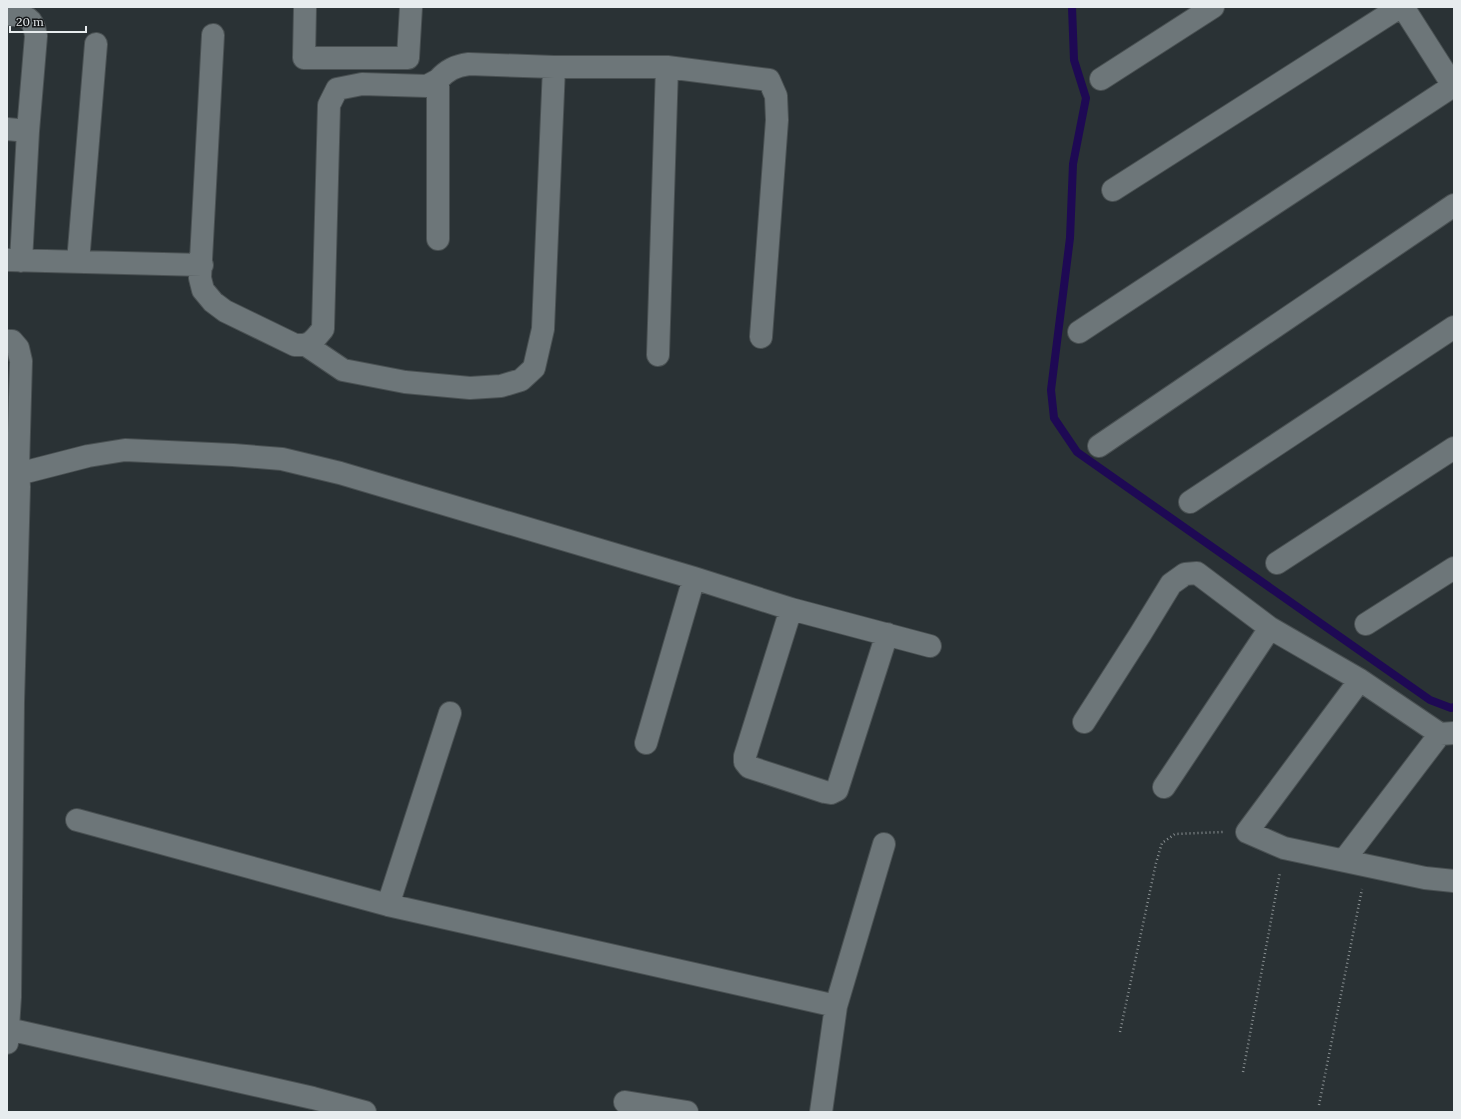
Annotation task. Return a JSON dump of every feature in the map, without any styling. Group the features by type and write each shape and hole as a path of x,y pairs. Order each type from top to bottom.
{"street":[{"path":"305,7 304,58 408,58 411,7"},
{"path":"1101,80 1213,7"},
{"path":"1112,190 1400,7"},
{"path":"1078,332 1453,87 1403,7"},
{"path":"7,14 27,17 31,20 36,36 18,130 14,260 202,265"},
{"path":"213,35 202,265 200,278 204,290 213,302 225,311 295,345 306,345 314,340 323,329 329,105 337,89 362,84 427,86 438,80 444,73 456,66 469,64 667,67 743,75 769,80 776,96 777,120 761,336"},
{"path":"78,262 96,44"},
{"path":"306,345 343,370 405,382 470,388 501,386 521,380 534,368 543,329 554,66"},
{"path":"658,355 667,67"},
{"path":"438,80 438,238"},
{"path":"1099,446 1454,205"},
{"path":"1190,502 1454,327"},
{"path":"7,341 12,341 18,348 21,361 15,459 19,498 10,702 13,831 8,1036 311,1105 365,1112"},
{"path":"1277,563 1454,448"},
{"path":"15,459 88,456 125,450 282,459 354,477 694,578 791,609 930,646"},
{"path":"1366,624 1454,568"},
{"path":"1084,722 1141,633 1170,584 1185,574 1197,573 1270,628 1360,680 1447,734 1344,860"},
{"path":"646,743 694,578"},
{"path":"791,609 745,756 745,762 749,767 825,792 831,793 837,790 888,634"},
{"path":"1164,787 1270,628"},
{"path":"1360,680 1247,832 1284,848 1425,878 1454,881"},
{"path":"388,905 450,713"},
{"path":"77,820 388,905 836,1006"},
{"path":"821,1112 836,1006 884,844"},
{"path":"625,1102 687,1112"}],"path":[{"path":"1120,1032 1156,863 1162,844 1175,834 1247,832"},
{"path":"1243,1072 1284,848"},
{"path":"1319,1105 1367,866"}],"waterway":[{"path":"1072,7 1074,60 1086,98 1073,164 1070,238 1051,390 1054,418 1077,452 1430,700 1451,708 1454,707"}]}
